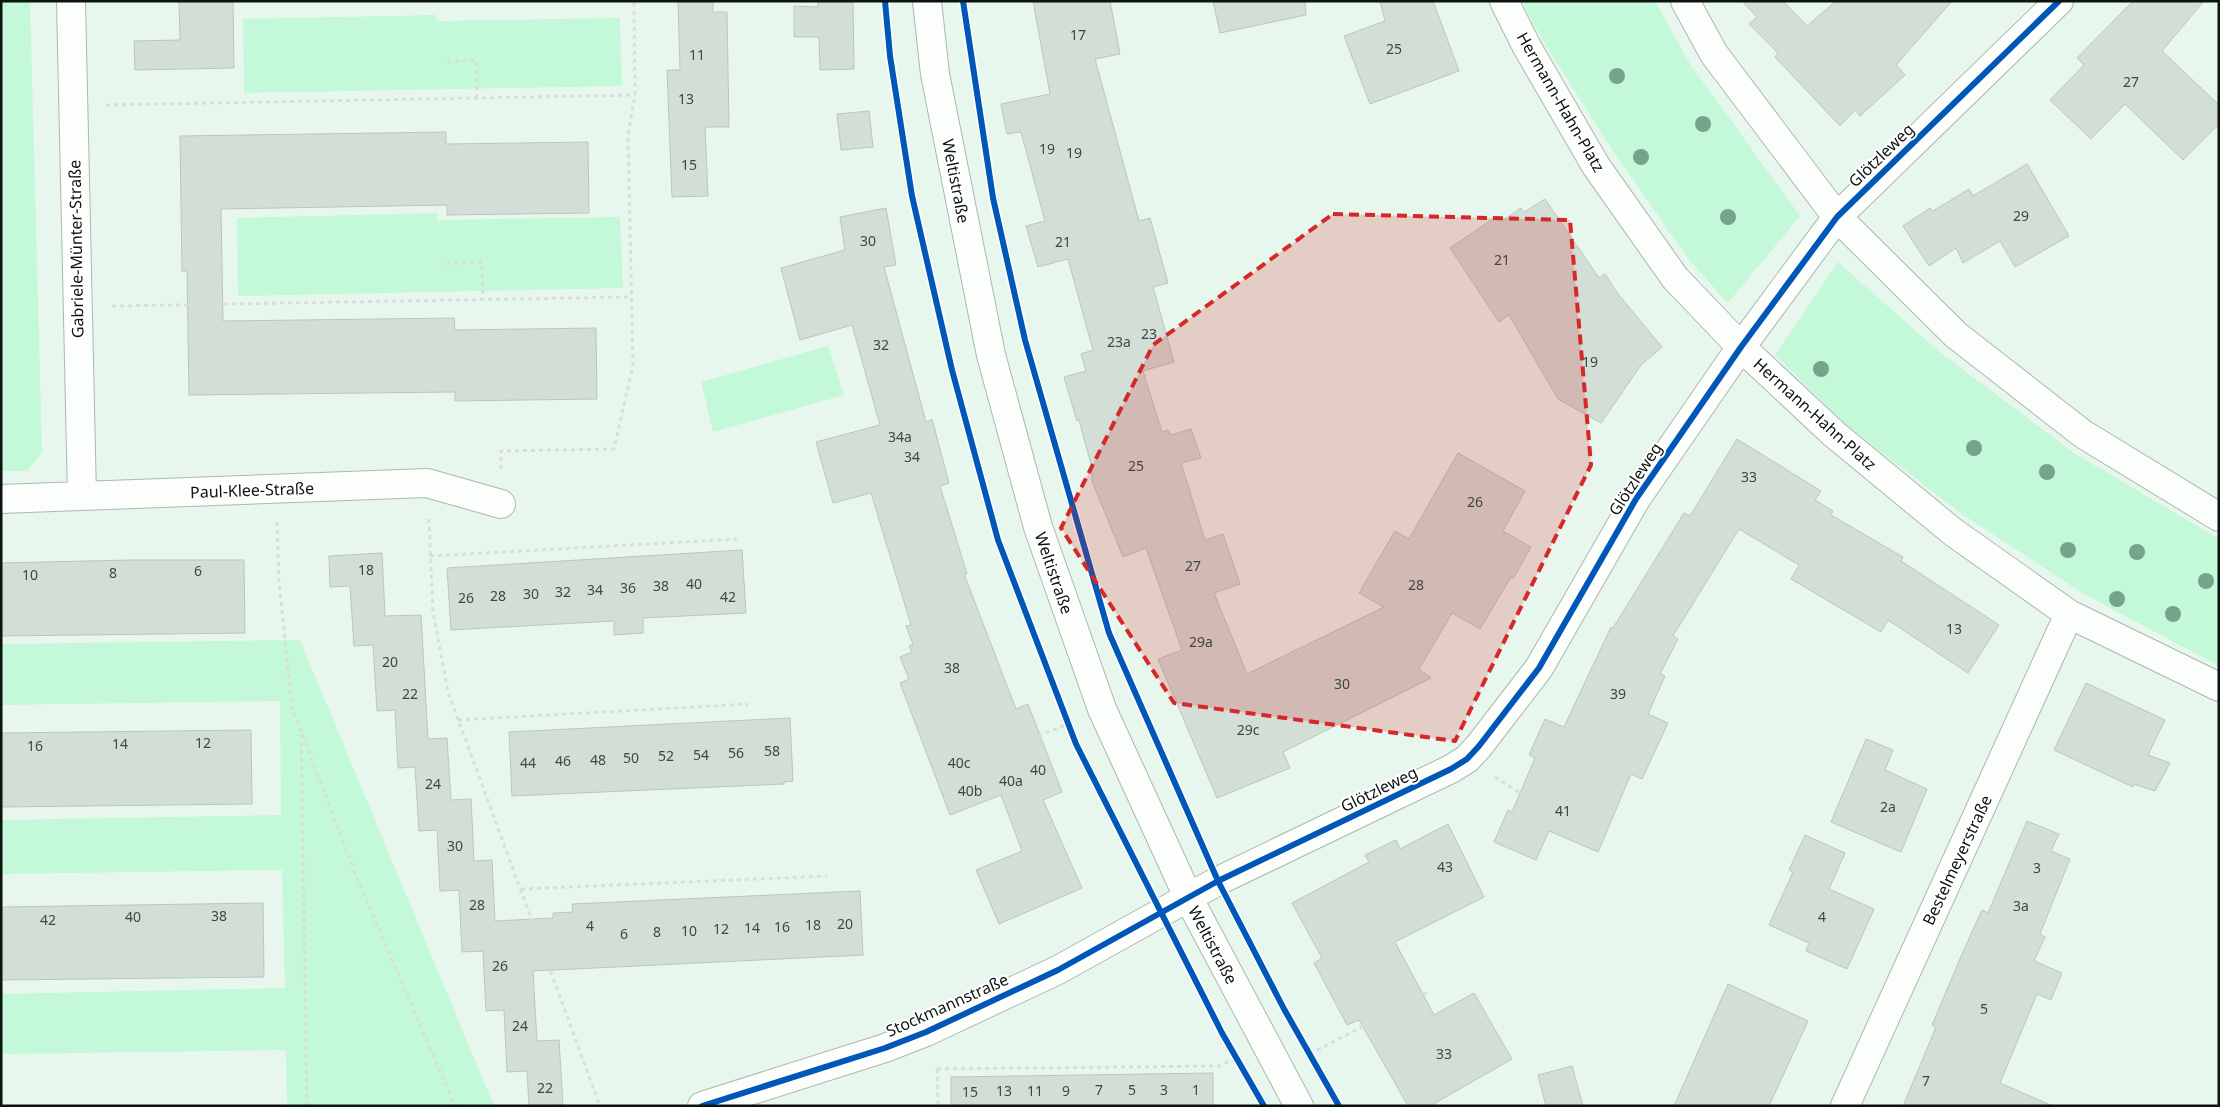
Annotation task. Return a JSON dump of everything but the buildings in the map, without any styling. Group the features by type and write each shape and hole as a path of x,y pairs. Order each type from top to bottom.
{"street":[{"name":"Gabriele-Münter-Straße","path":"71,1 82,496"},
{"name":"Weltistraße","path":"927,1 935,74 991,355 1038,527 1104,711 1189,899 1299,1106"},
{"name":"Hermann-Hahn-Platz","path":"1504,1 1527,46 1596,166 1675,278 1741,347 1834,434 1953,532 2069,614 2219,687"},
{"path":"1684,1 1714,54 1837,217 1956,335 2083,434 2219,517"},
{"name":"Glötzleweg","path":"1189,899 1218,881 1451,769 1467,759 1539,668 1636,499 1741,347 1837,217 2058,1"},
{"name":"Paul-Klee-Straße","path":"1,500 427,484 501,504"},
{"name":"Bestelmeyerstraße","path":"1845,1106 2069,614"},
{"name":"Stockmannstraße","path":"702,1106 884,1048 926,1032 1058,970 1189,899"}],"path":[{"path":"501,504 500,451 614,449 633,364 628,135 635,96 634,1"},
{"path":"447,62 477,60 478,99"},
{"path":"72,105 635,96"},
{"path":"446,264 482,262 483,299"},
{"path":"78,306 631,296"},
{"path":"427,484 433,612 448,692 600,1106"},
{"path":"276,489 279,582 292,708 357,878 455,1106"},
{"path":"430,556 737,539"},
{"path":"458,720 748,704"},
{"path":"950,741 982,728 992,754 1104,711"},
{"path":"301,731 307,1106"},
{"path":"1486,772 1520,793"},
{"path":"520,890 827,876"},
{"path":"1310,1055 1427,993"},
{"path":"926,1032 937,1069 938,1106"},
{"path":"937,1069 1218,1066 1265,1043"}],"highlighted area":[{"path":"1333,214 1570,220 1591,465 1455,741 1174,703 1061,528 1153,345"}],"green space":[{"path":"1,1 30,1 42,452 27,471 1,471"},
{"path":"1522,1 1655,1 1690,64 1800,216 1728,303 1689,260 1611,148 1540,36"},
{"path":"436,15 437,21 620,18 622,86 244,93 243,19"},
{"path":"437,213 437,220 620,217 623,288 238,296 237,218"},
{"path":"1838,262 1942,354 2074,453 2219,539 2219,666 2084,594 1962,514 1846,425 1775,355"},
{"path":"828,346 844,395 713,432 701,382"},
{"path":"300,640 494,1106 287,1106 286,1050 1,1054 1,994 285,988 282,870 1,874 1,820 281,815 280,701 1,705 1,644"}],"cycle path":[{"path":"885,1 890,56 912,196 952,370 998,540 1076,744 1222,1033 1264,1106"},
{"path":"963,1 993,198 1025,340 1109,633 1218,881 1284,1009 1339,1106"},
{"path":"702,1106 885,1048 926,1032 1058,970 1218,881 1451,769 1467,759 1539,668 1636,499 1741,347 1837,217 2059,1"}]}
